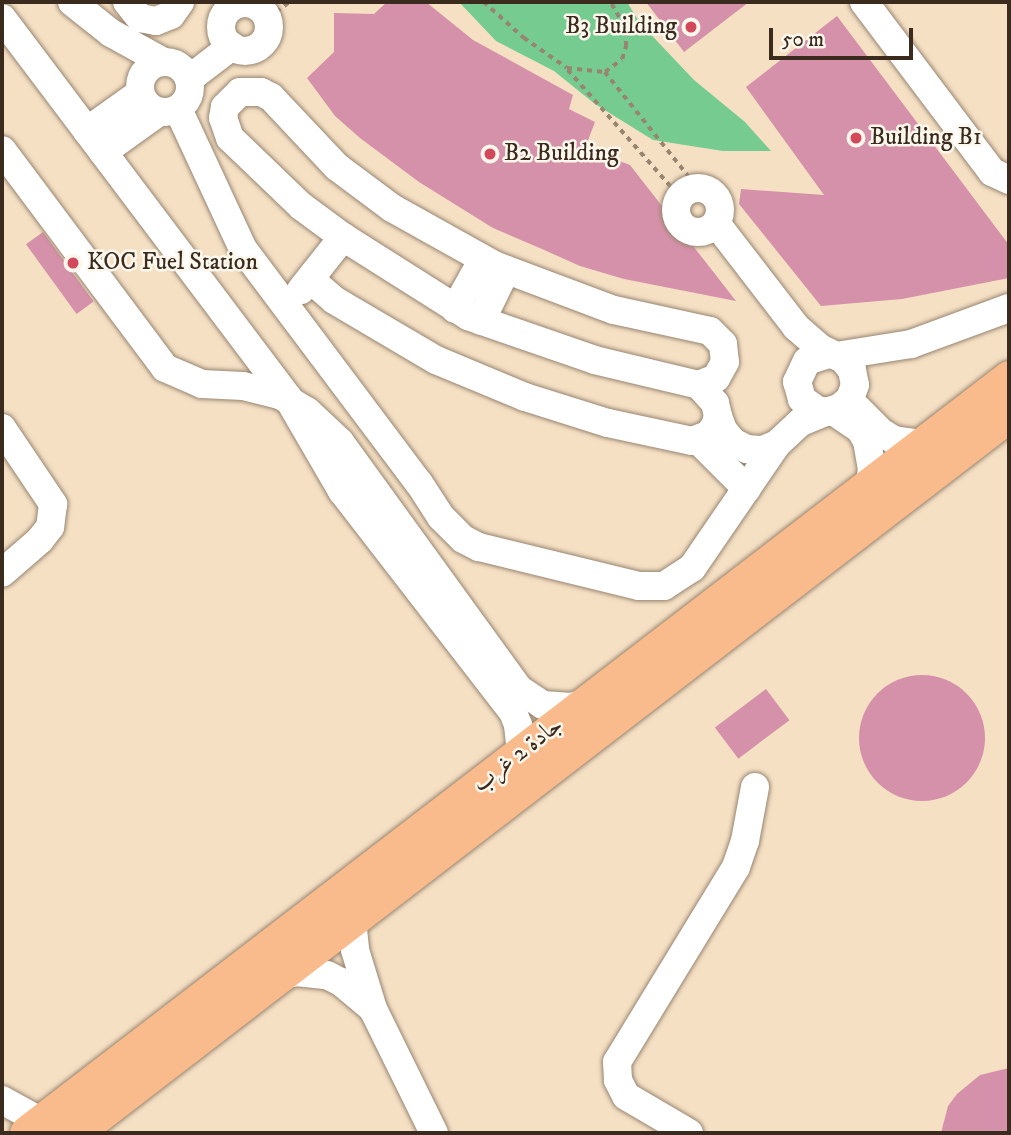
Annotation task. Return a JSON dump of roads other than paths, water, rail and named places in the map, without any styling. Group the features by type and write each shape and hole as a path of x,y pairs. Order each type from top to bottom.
{"main road":[{"name":"جادة 2 غرب","path":"48,1130 521,752 1009,378"},
{"name":"جادة 2 غرب","path":"48,1130 280,976 1009,414"}],"lane":[{"path":"72,2 111,33 164,85 243,250 441,517 463,539 479,547 639,586 664,586 692,568 779,442 801,422 840,403 911,344"},
{"path":"127,2 140,18 156,21 172,15 180,2"},
{"path":"864,2 992,172 1008,182"},
{"path":"257,6 268,36 256,48 248,51 227,41 223,18 257,6"},
{"path":"4,29 95,142 288,398 340,442 368,505 512,695 521,752"},
{"path":"95,142 164,85 227,41"},
{"path":"699,385 716,378 725,362 723,344 710,331 614,310 494,264 381,200 337,167 271,97 251,90 231,98 223,118 230,138 301,206 343,237 468,315 595,360 699,385 715,403 723,430 733,442 747,449 763,450 779,442"},
{"path":"2,150 165,368 202,384 243,386 288,398"},
{"path":"689,193 716,197 720,210 710,228"},
{"path":"710,228 796,327 852,370 840,403"},
{"path":"710,228 785,341 802,399 809,406 840,403 894,440 923,444"},
{"path":"292,315 313,275 343,237"},
{"path":"468,315 494,264"},
{"path":"313,275 318,286 334,300 436,360 491,384 608,423 698,440 747,489"},
{"path":"292,315 334,300"},
{"path":"779,442 786,411 798,378 813,357 911,344 1009,308"},
{"path":"840,403 867,441 872,470 869,485"},
{"path":"698,440 708,435 718,416"},
{"path":"2,428 53,504 50,527 40,540 2,573"},
{"path":"512,695 543,705 571,707 585,703"},
{"path":"689,1133 626,1096 618,1080 617,1062 736,867 745,841 755,787"},
{"path":"352,920 355,950 373,1009 434,1133"},
{"path":"280,976 304,972 327,975 341,982 373,1009"},
{"path":"2,1100 48,1130"}],"place":[{"name":"B3 Building","path":"691,27"},
{"name":"Building B1","path":"856,138"},
{"name":"B2 Building","path":"490,154"},
{"name":"KOC Fuel Station","path":"73,263"}]}
